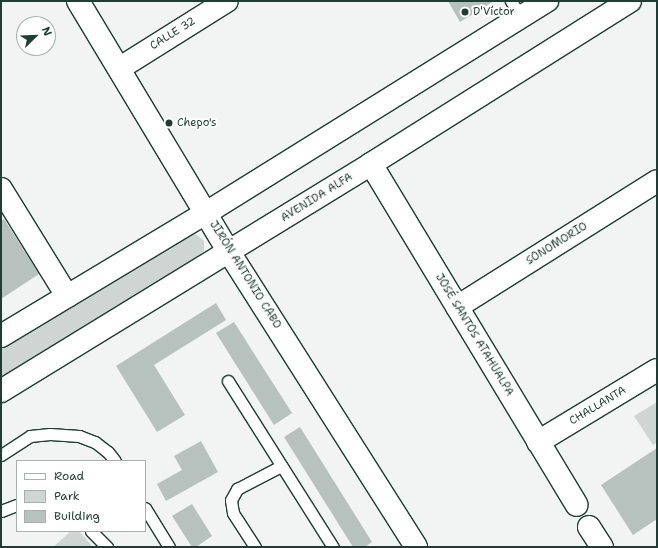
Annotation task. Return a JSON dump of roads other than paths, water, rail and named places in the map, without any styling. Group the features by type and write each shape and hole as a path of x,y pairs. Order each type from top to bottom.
{"street":[{"name":"JIRÓN ANTONIO CABO","path":"78,1 120,68 229,252 416,547"},
{"name":"CALLE 32","path":"120,68 227,1"},
{"path":"1,336 206,213 516,9 546,1"},
{"name":"AVENIDA ALFA","path":"1,391 371,164 630,1"},
{"name":"JOSÉ SANTOS ATAHUALPA","path":"371,164 538,442 577,504"},
{"name":"SONOMORIO","path":"457,307 657,181"},
{"path":"1,189 67,296"},
{"name":"CHALLANTA","path":"538,442 657,370"},
{"path":"589,527 602,547"}],"lane":[{"path":"228,381 332,547"},
{"path":"1,455 30,436 50,434 79,436 95,442 108,452 114,460"},
{"path":"255,547 233,513 231,500 237,489 281,466"},
{"path":"1,511 16,504"},
{"path":"146,510 169,547"},
{"path":"92,532 107,547"}],"place":[{"name":"D'Víctor","path":"465,12"},
{"name":"Chepo's","path":"169,123"}]}
